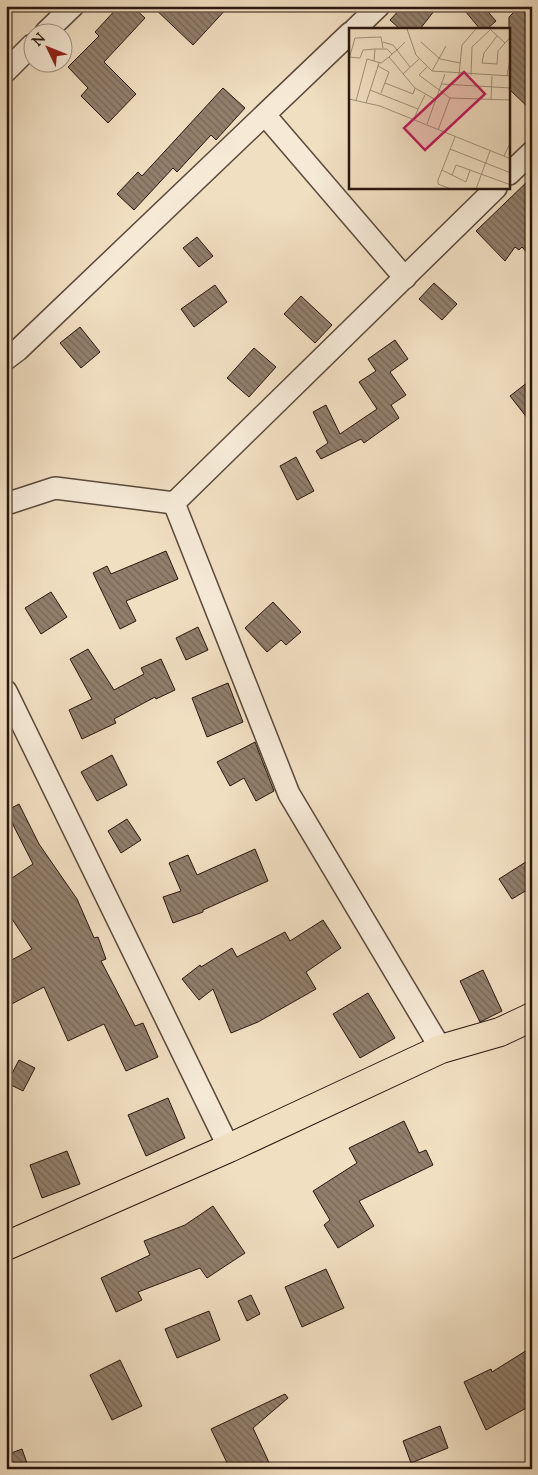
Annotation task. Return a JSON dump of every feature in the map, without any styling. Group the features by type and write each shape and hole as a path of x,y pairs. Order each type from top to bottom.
{"main road":[{"path":"6,1246 228,1148 441,1049 500,1032 532,1017"}],"street":[{"path":"56,22 72,6"},
{"path":"356,28 379,6"},
{"path":"6,358 18,350 349,34"},
{"path":"6,71 22,55"},
{"path":"265,115 405,278"},
{"path":"510,173 532,152"},
{"path":"174,503 495,189"},
{"path":"6,504 56,488 174,503"},
{"path":"174,503 289,794 441,1049"},
{"path":"9,704 228,1148"}],"building":[{"path":"119,6 132,6 145,18 104,62 136,94 108,123 81,96 88,88 72,71 72,63 99,36 95,32"},
{"path":"152,6 229,6 193,45"},
{"path":"403,6 438,6 421,28 399,28 390,20"},
{"path":"461,6 483,6 496,21 488,28 479,28"},
{"path":"520,6 532,6 532,111 510,90 509,17"},
{"path":"223,88 245,108 216,140 211,135 177,172 173,168 134,210 117,194 138,172 142,176"},
{"path":"532,177 532,258 522,247 519,250 515,247 505,261 476,231"},
{"path":"197,237 213,256 199,267 183,248"},
{"path":"434,283 457,304 442,320 419,299"},
{"path":"215,285 227,302 194,327 181,309"},
{"path":"301,296 332,325 315,343 284,314"},
{"path":"80,327 100,352 81,368 60,343"},
{"path":"395,340 408,359 390,372 406,395 391,405 399,418 364,443 361,439 321,459 316,451 328,443 313,412 326,405 340,434 377,409 359,382 376,371 368,359"},
{"path":"254,348 276,367 249,397 227,378"},
{"path":"532,379 532,424 510,396"},
{"path":"296,457 314,491 297,500 280,466"},
{"path":"166,551 178,579 126,601 136,621 120,629 93,573 107,566 111,574"},
{"path":"51,592 67,617 41,634 25,608"},
{"path":"273,602 301,632 286,645 281,640 267,652 245,628"},
{"path":"198,627 208,650 186,660 176,638"},
{"path":"88,649 114,690 144,674 141,668 161,659 175,690 156,699 155,697 114,719 116,723 82,739 69,710 92,699 70,659"},
{"path":"228,683 243,722 207,737 192,698"},
{"path":"255,742 274,791 256,801 244,778 230,786 217,762"},
{"path":"112,755 127,785 97,801 81,772"},
{"path":"19,804 39,844 77,899 94,938 98,937 106,959 101,961 135,1026 143,1023 158,1057 126,1071 104,1024 68,1041 44,987 6,1007 6,963 32,949 6,910 6,882 33,864 6,811"},
{"path":"127,819 141,840 121,853 108,831"},
{"path":"255,849 268,881 203,910 203,912 173,923 163,897 181,891 169,863 188,855 197,875"},
{"path":"532,858 532,887 512,899 499,879"},
{"path":"323,920 341,948 306,972 316,989 258,1022 231,1033 213,989 199,1000 182,979 200,965 201,967 232,948 237,957 285,932 290,941"},
{"path":"483,970 502,1011 480,1022 460,981"},
{"path":"368,993 395,1038 360,1058 333,1014"},
{"path":"19,1060 35,1068 23,1091 7,1083"},
{"path":"168,1098 185,1138 146,1156 128,1115"},
{"path":"404,1121 419,1153 426,1150 433,1165 359,1201 374,1226 338,1248 324,1225 330,1220 313,1191 357,1163 349,1148"},
{"path":"67,1151 80,1184 42,1198 30,1165"},
{"path":"213,1206 245,1253 207,1278 200,1268 138,1292 142,1300 116,1312 101,1278 150,1255 144,1241 185,1225"},
{"path":"326,1269 344,1308 302,1327 285,1287"},
{"path":"251,1295 260,1314 247,1321 238,1301"},
{"path":"209,1311 220,1340 177,1358 165,1329"},
{"path":"532,1347 532,1405 486,1430 464,1382 491,1369 492,1372"},
{"path":"120,1360 142,1406 112,1420 90,1375"},
{"path":"285,1394 288,1398 253,1428 272,1469 230,1469 211,1429"},
{"path":"440,1426 448,1448 411,1463 403,1441"},
{"path":"22,1449 29,1469 6,1469 6,1455"}]}
